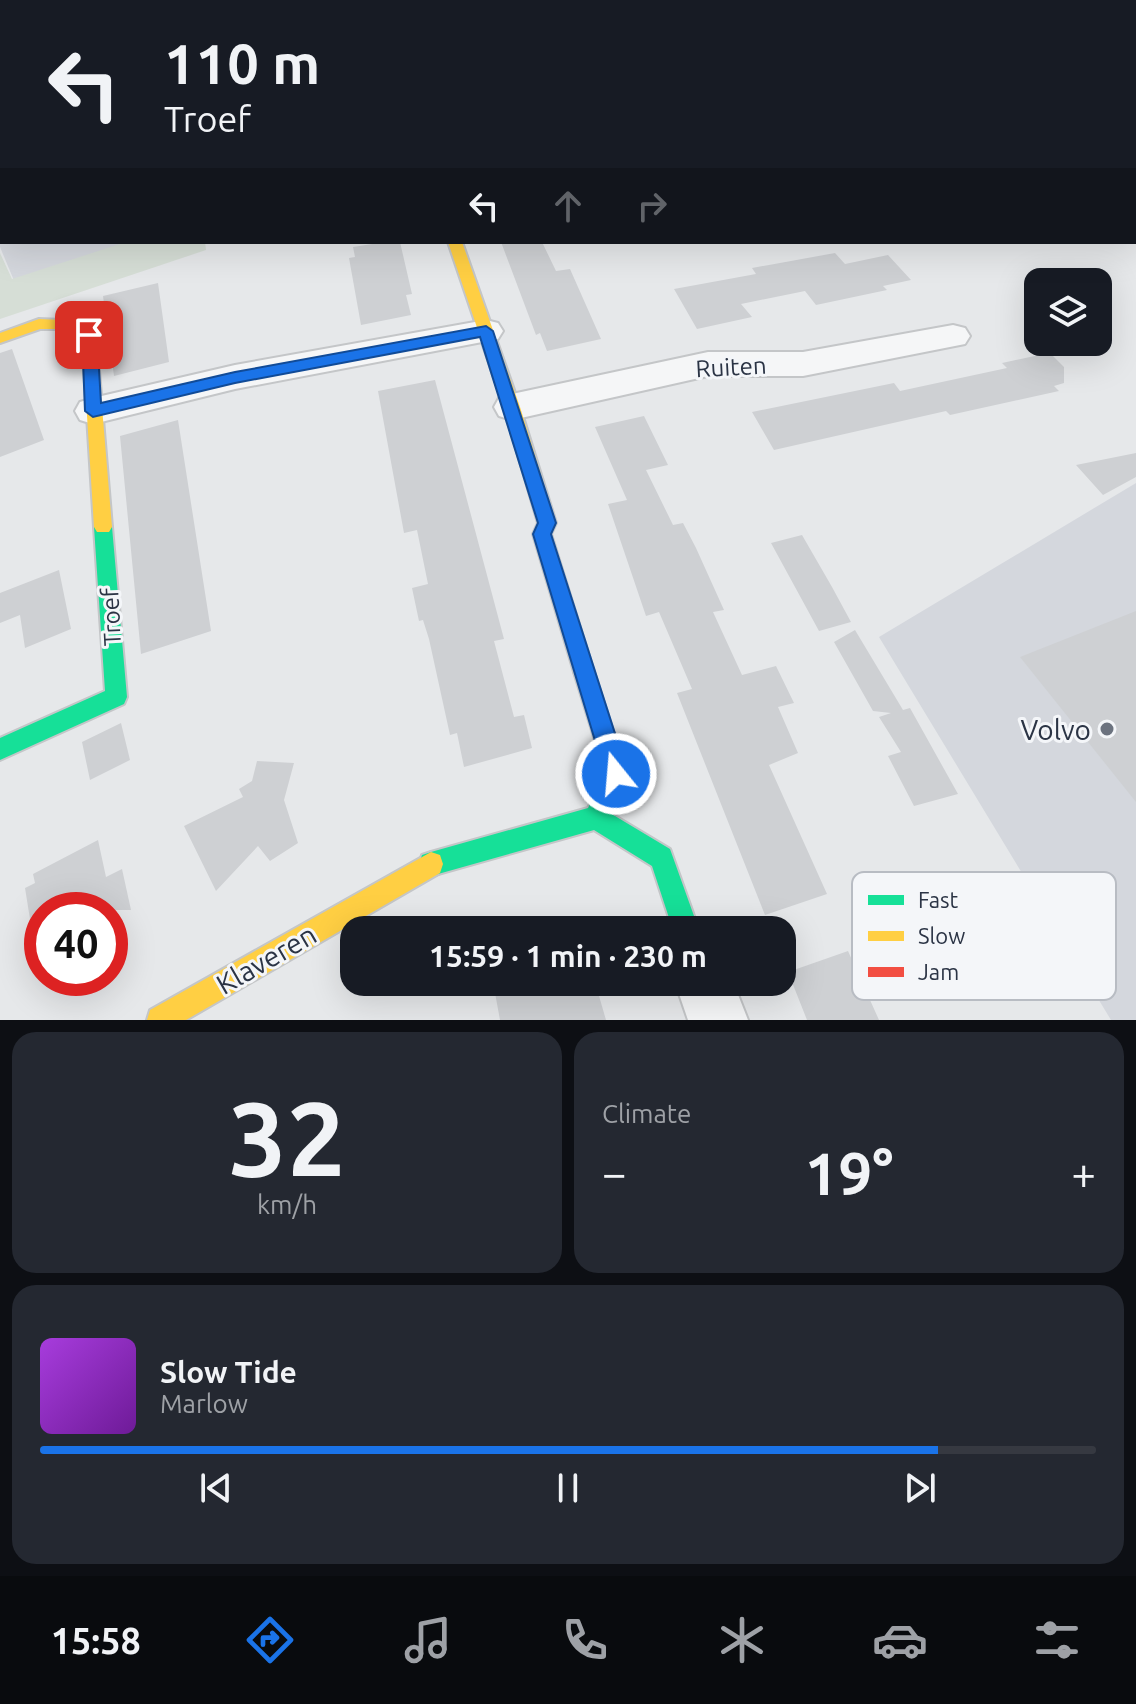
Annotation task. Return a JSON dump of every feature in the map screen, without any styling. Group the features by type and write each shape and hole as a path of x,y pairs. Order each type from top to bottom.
{"street":[{"path":"456,244 512,407 547,523 542,534 616,774 596,818 661,858 681,916"},
{"name":"Troef","path":"0,338 39,324 78,324 89,335 116,697 0,749"},
{"path":"93,411 235,377 486,331"},
{"name":"Ruiten","path":"512,407 708,364 803,364 953,336"},
{"name":"Klaveren","path":"160,1020 422,867 596,818"},
{"path":"709,996 718,1020"}],"shaded area":[{"path":"0,244 174,244 20,295"},
{"path":"120,244 205,244 206,250 0,319 0,253 12,279"},
{"path":"1136,483 1136,1020 1111,1020 1099,1000 1116,1000 1116,872 1021,872 879,637"}],"building":[{"path":"400,244 412,294 406,295 411,315 361,325 349,258 355,257 353,247"},
{"path":"502,244 543,244 556,271 570,269 601,339 547,351 540,333 536,335"},
{"path":"835,253 845,264 888,255 911,280 883,286 887,290 816,305 805,291 741,304 752,317 697,329 674,289 756,274 752,268"},
{"path":"158,283 169,362 114,376 103,296"},
{"path":"12,349 44,440 0,457 0,353"},
{"path":"1035,356 1053,356 1064,367 1064,383 1054,386 1059,391 950,415 946,411 774,450 752,412 894,383 900,391 1007,368 1002,363"},
{"path":"435,380 504,639 494,641 514,717 524,715 532,748 464,767 457,733 450,735 429,639 423,620 419,621 412,588 428,584 417,530 404,533 378,391"},
{"path":"644,416 668,465 646,470 673,525 683,523 696,548 724,610 713,612 742,675 776,666 794,703 778,707 798,753 769,765 827,894 765,915 677,693 692,689 659,612 646,616 608,504 627,500 595,427"},
{"path":"178,420 211,631 141,654 120,436"},
{"path":"1136,453 1136,477 1103,495 1076,465"},
{"path":"802,535 851,622 819,631 771,543"},
{"path":"59,570 71,629 25,648 20,615 0,623 0,593"},
{"name":"Volvo","path":"1136,611 1136,802 1020,657"},
{"path":"855,630 903,710 910,708 958,794 914,806 888,756 901,752 879,717 891,713 873,711 834,642"},
{"path":"121,723 130,760 90,780 82,742"},
{"path":"257,761 294,763 284,800 298,843 270,861 258,846 216,891 184,826 243,797 239,789 252,781"},
{"path":"98,840 106,877 122,869 127,892 26,892 25,888 35,883 33,874"},
{"path":"848,951 852,960 852,1000 870,1000 879,1020 807,1020 796,992 796,969"},
{"path":"496,996 599,996 606,1020 500,1020"}],"traffic: fast":[{"path":"0,749 116,697 103,527"},
{"path":"584,672 616,774 596,818 661,858 681,916"},
{"path":"431,864 596,818"}],"traffic: slow":[{"path":"456,244 512,407 547,523 542,534 584,672"},
{"path":"0,338 39,324 78,324 89,335 103,527"},
{"path":"160,1020 431,864"}],"place":[{"name":"Volvo","path":"1107,729"}],"route":[{"path":"89,335 93,411 235,377 486,331 547,523 542,534 616,774"}]}
